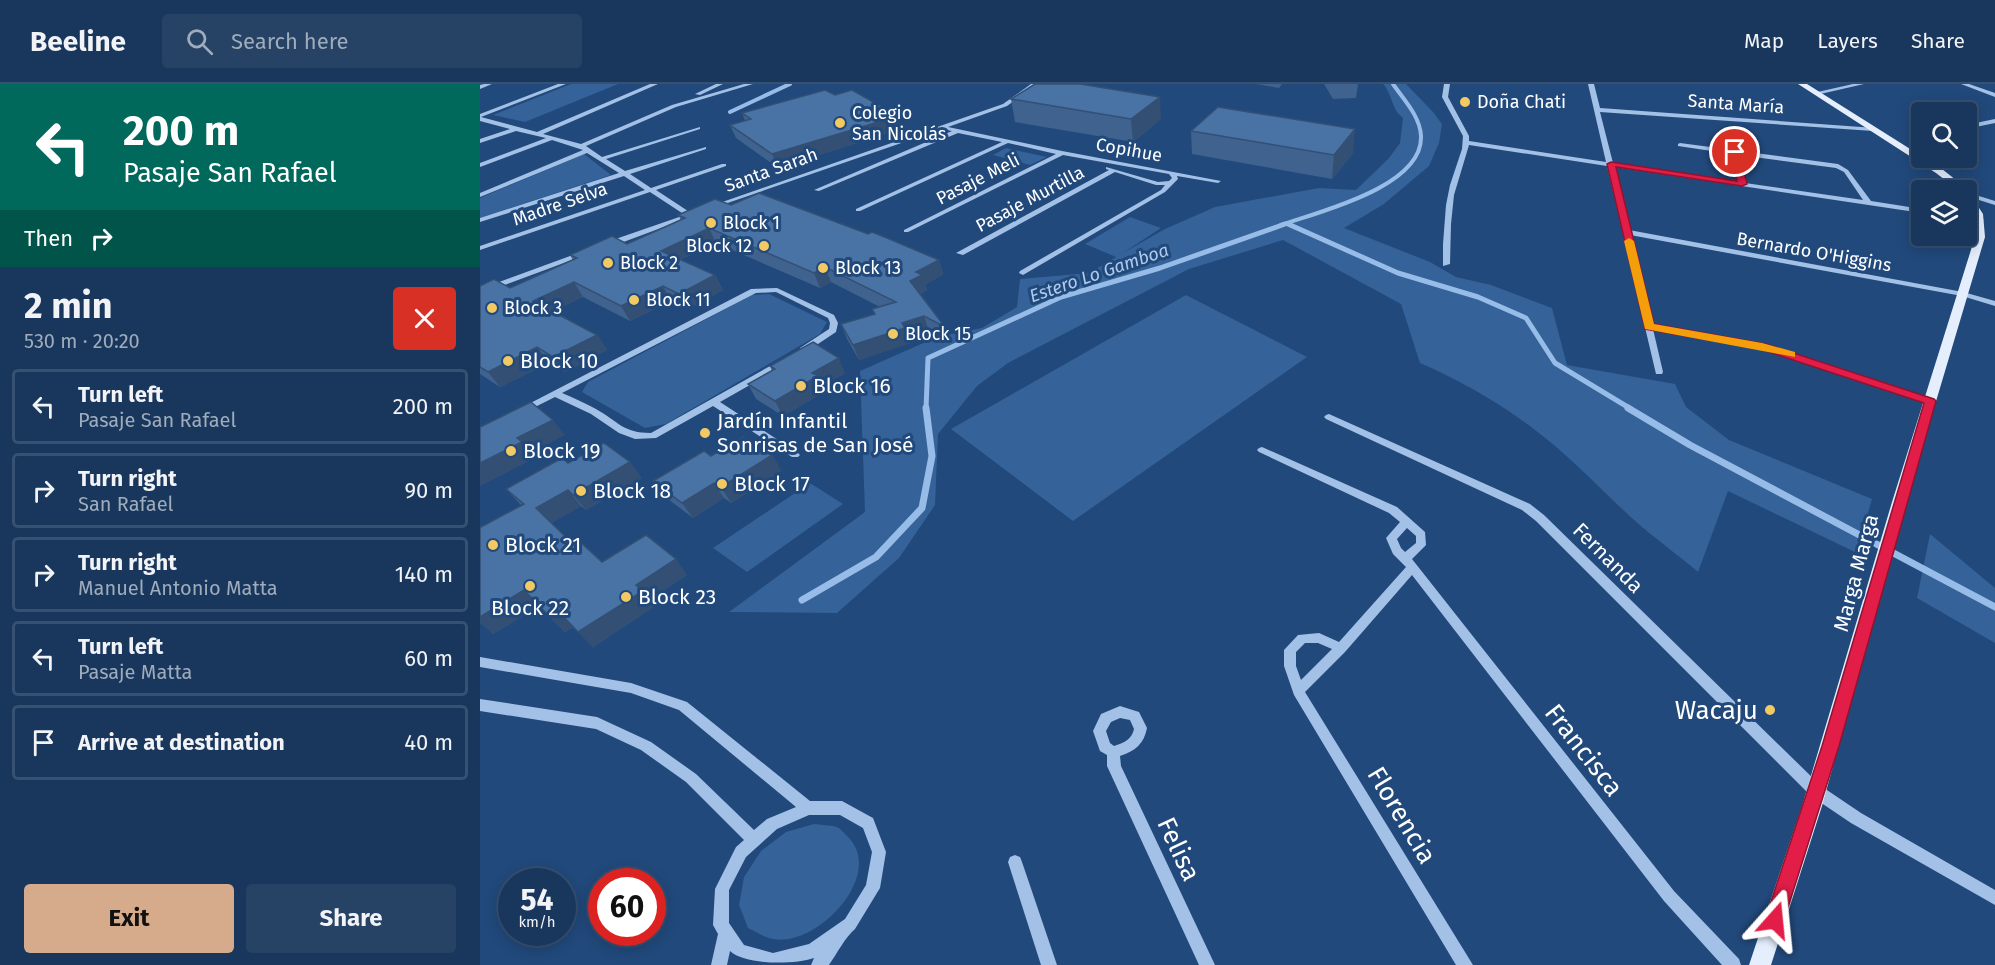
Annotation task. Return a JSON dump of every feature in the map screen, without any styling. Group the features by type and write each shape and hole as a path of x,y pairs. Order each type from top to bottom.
{"main road":[{"path":"1802,84 1950,180"},
{"path":"1977,209 1981,220"},
{"name":"Marga Marga","path":"1760,965 1816,791 1879,579 1899,502 1980,237 1981,220"}],"street":[{"path":"480,87 489,84"},
{"path":"480,118 563,84"},
{"path":"538,134 654,84"},
{"path":"480,195 720,84"},
{"path":"674,106 750,84"},
{"name":"Santa Sarah","path":"601,248 1005,105 1034,84"},
{"path":"1446,264 1447,216 1454,183 1467,143 1466,136 1445,97 1447,84"},
{"path":"1591,84 1659,372"},
{"path":"1816,93 1861,84"},
{"path":"1964,84 1995,95"},
{"name":"Santa María","path":"1598,110 1873,129"},
{"path":"480,118 585,148 690,215"},
{"path":"1977,125 1995,121"},
{"name":"Copihue","path":"941,127 1006,142 1171,173 1176,178 1170,183 1158,184 1062,153"},
{"path":"602,159 698,128"},
{"path":"480,141 515,129"},
{"path":"817,190 957,131"},
{"path":"480,165 553,138"},
{"path":"858,210 1006,142"},
{"path":"1467,143 1911,209"},
{"path":"1680,145 1838,166 1846,171 1868,202"},
{"path":"480,220 704,148"},
{"path":"1735,152 1742,184"},
{"name":"Pasaje Meli","path":"906,231 1062,153"},
{"name":"Madre Selva","path":"480,248 724,165"},
{"name":"Pasaje Murtilla","path":"960,253 1115,170"},
{"path":"1171,173 1218,181"},
{"path":"1023,273 1162,191 1170,183"},
{"path":"1977,197 1995,203"},
{"path":"1977,219 1981,220"},
{"name":"Bernardo O'Higgins","path":"1627,232 1963,294 1995,304"},
{"path":"480,292 590,252"},
{"path":"508,417 747,294 762,289 777,291 800,300 831,316 834,323 829,335 798,354"},
{"path":"1649,326 1762,346 1930,401"},
{"path":"555,393 635,436 653,436 715,403 787,360"},
{"path":"715,403 795,455"},
{"name":"Fernanda","path":"1329,417 1526,507 1540,518 1816,791 1856,818 1995,898"},
{"path":"1262,450 1393,510 1421,535 1423,540 1408,563 1341,648 1298,691"},
{"name":"Francisca","path":"1407,522 1391,538 1397,551 1669,896 1733,965"},
{"name":"Florencia","path":"1341,648 1319,638 1302,638 1290,650 1290,666 1298,691 1465,965"},
{"path":"480,662 631,688 683,706 808,808"},
{"path":"480,705 597,723 646,746 691,778 754,840"},
{"name":"Felisa","path":"1113,752 1114,766 1207,965"},
{"path":"819,965 850,924 873,888 879,852 868,824 842,808 808,808 772,824 741,852 722,889 721,925 738,951 773,961 813,951 850,924"},
{"path":"1015,862 1049,965"},
{"path":"719,965 726,932"}],"shaded area":[{"path":"571,84 618,84 525,122 493,115"},
{"path":"1383,84 1406,84 1433,112 1442,124 1439,143 1429,166 1384,204 1344,228 1430,262 1456,277 1491,285 1552,308 1567,365 1675,384 1686,407 1729,440 1872,499 1857,553 1728,491 1698,572 1642,527 1573,462 1535,430 1480,393 1420,363 1401,304 1283,240 1189,269 1008,363 977,386 938,434 935,505 899,558 837,613 729,612 865,512 860,371 937,337 982,328 1017,307 1020,279 1089,273 1116,257 1085,244 1130,217 1161,228 1123,253 1165,229 1215,207 1319,188 1356,190 1389,158 1400,143 1403,118 1396,110"},
{"path":"1006,148 1047,157 1030,165 993,155"},
{"path":"584,154 611,175 480,218 480,198"},
{"path":"769,294 827,322 820,334 666,424 645,428 582,392 588,382 752,295"},
{"path":"1186,295 1307,357 1073,521 951,429"},
{"path":"810,483 843,504 747,572 713,548"},
{"path":"1930,534 1995,588 1995,643 1917,598"},
{"path":"814,824 838,828 847,836 857,852 858,870 852,889 840,906 824,922 806,933 787,939 769,938 748,928 739,905 744,877 761,851 786,832"}],"building":[{"path":"1035,84 1080,84 1160,97 1131,119 1011,99"},
{"path":"825,90 835,95 852,90 898,116 772,154 730,125 751,119 742,113"},
{"path":"1218,107 1355,129 1334,155 1191,131"},
{"path":"759,193 868,234 872,232 939,260 916,272 922,275 910,281 945,327 924,316 902,323 905,328 853,345 841,324 875,314 872,309 896,302 825,267 814,273 709,228 661,251 715,275 679,294 663,286 621,306 574,282 533,301 597,335 553,357 537,347 488,372 480,367 480,286 494,279 510,288 577,258 570,255 612,236 627,244 685,218 678,215 715,199 731,205"},
{"path":"813,342 839,358 812,373 818,376 775,401 748,384 775,369 770,366"},
{"path":"531,402 553,420 517,438 522,442 480,463 480,427"},
{"path":"743,437 772,455 721,487 714,483 682,503 653,481 704,451 711,456"},
{"path":"604,443 630,462 573,495 568,490 536,508 570,541 576,538 602,562 646,535 676,559 636,585 643,591 578,632 559,612 550,617 524,590 480,617 480,527 524,504 506,489 562,458 568,463"}],"waterway":[{"path":"730,112 790,84"},
{"name":"Estero Lo Gamboa","path":"1281,225 1366,195 1405,170 1417,154 1421,136 1418,122 1411,108 1393,84"},
{"name":"Estero Lo Gamboa","path":"926,408 928,358 1061,297 1160,268 1285,224"},
{"path":"1291,225 1288,224 1398,273 1478,297 1526,318 1555,363 1631,409"},
{"name":"Estero Lo Gamboa","path":"802,600 876,557 922,508 932,456 926,408"},
{"path":"1628,408 1690,445 1995,607"}],"slow traffic":[{"path":"1629,241 1649,326 1762,346 1792,354"}],"place":[{"name":"Doña Chati","path":"1465,102"},
{"name":"Colegio San Nicolás","path":"840,123"},
{"name":"Block 1","path":"711,223"},
{"name":"Block 12","path":"764,246"},
{"name":"Block 2","path":"608,263"},
{"name":"Block 13","path":"823,268"},
{"name":"Block 11","path":"634,300"},
{"name":"Block 3","path":"492,308"},
{"name":"Block 15","path":"893,334"},
{"name":"Block 10","path":"508,361"},
{"name":"Block 16","path":"801,386"},
{"name":"Jardín Infantil Sonrisas de San José","path":"705,433"},
{"name":"Block 19","path":"511,451"},
{"name":"Block 17","path":"722,484"},
{"name":"Block 18","path":"581,491"},
{"name":"Block 21","path":"493,545"},
{"name":"Block 22","path":"530,586"},
{"name":"Block 23","path":"626,597"},
{"name":"Wacaju","path":"1770,710"}],"route":[{"path":"1735,152 1742,184 1611,164 1649,326 1762,346 1930,401 1830,746 1775,920"}]}
